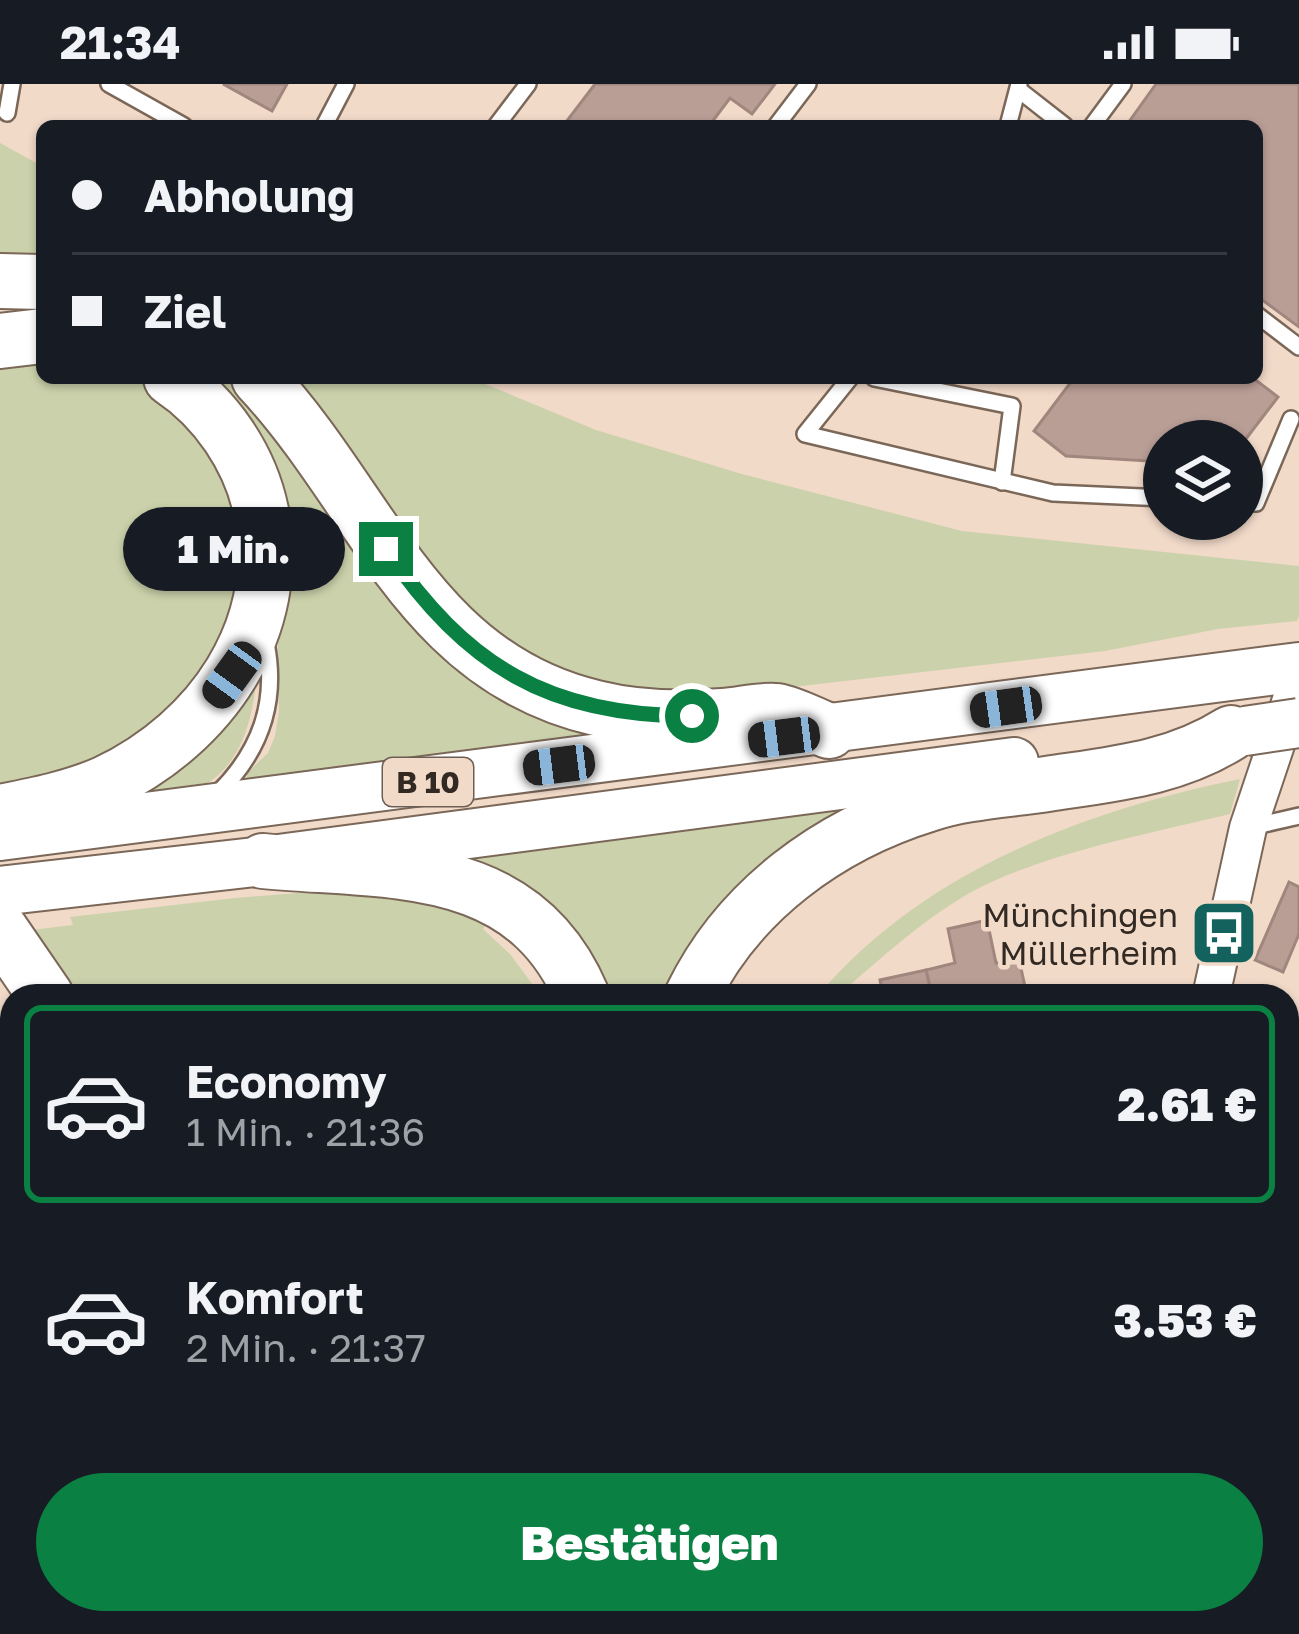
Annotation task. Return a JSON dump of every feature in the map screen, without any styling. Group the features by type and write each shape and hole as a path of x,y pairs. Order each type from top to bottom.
{"highway":[{"path":"0,280 36,282"},
{"path":"0,341 36,337"},
{"path":"10,823 106,782 182,733 209,706 249,644 267,567 256,488 237,448 213,415 178,384"},
{"path":"264,384 306,432 422,599 477,652 516,678 597,709 665,716 778,711 829,731"},
{"name":"B 10","path":"10,823 200,811 1299,667"},
{"name":"B 10","path":"0,891 1218,738 1299,723"},
{"path":"698,984 738,924 774,887 820,854 871,829 930,803 1143,770 1196,755 1218,738"},
{"path":"263,861 427,874 479,889 530,919 548,937 575,984"},
{"path":"0,929 38,984"}],"street":[{"path":"1214,984 1248,828 1299,676"}],"lane":[{"path":"7,112 12,84"},
{"path":"109,84 173,120"},
{"path":"327,120 346,84"},
{"path":"501,120 528,84"},
{"path":"781,120 808,84"},
{"path":"1096,120 1123,84"},
{"path":"1010,120 1019,87 1059,120"},
{"path":"1263,320 1299,347"},
{"path":"845,384 806,434 1053,493 1143,498"},
{"path":"904,384 1012,406 1002,482"},
{"path":"1263,486 1291,419"},
{"path":"200,811 234,778 264,729 269,659 260,610"},
{"path":"1248,828 1299,816"}],"green space":[{"path":"0,143 36,163 36,263 0,264"},
{"path":"36,355 36,384 150,384 215,457 233,505 239,559 238,586 225,638 189,692 124,745 79,770 0,788 0,358"},
{"path":"209,384 237,384 263,408 594,736 247,785 247,773 268,753 275,736 279,712 277,606"},
{"path":"290,384 485,384 596,430 962,531 1299,566 1297,621 1218,629 1105,651 784,688 657,696 583,684 472,623"},
{"path":"257,669 248,726 219,774 184,793 107,802"},
{"path":"1240,779 1230,814 1082,850 996,880 933,917 851,984 829,984 859,952 956,881 1066,829"},
{"path":"888,797 686,984 587,984 425,854"},
{"path":"400,885 493,912 483,929 532,984 60,984 15,932 73,925 70,917"}],"building":[{"path":"223,84 287,84 272,111"},
{"path":"595,84 775,84 752,114 730,98 714,120 568,120"},
{"path":"1156,84 1299,84 1299,327 1263,300 1263,120 1130,120"},
{"path":"1069,384 1261,384 1278,397 1260,420 1143,420 1143,461 1066,456 1034,431"},
{"path":"1289,882 1299,887 1299,934 1283,972 1255,960"},
{"path":"987,920 996,963 1019,959 1024,984 929,984 926,970 955,963 948,929"},
{"path":"926,970 929,984 881,984 880,980"}],"place":[{"name":"Münchingen Müllerheim","path":"1224,933"}],"route":[{"path":"386,549 443,624 516,678 597,709 692,716"}]}
